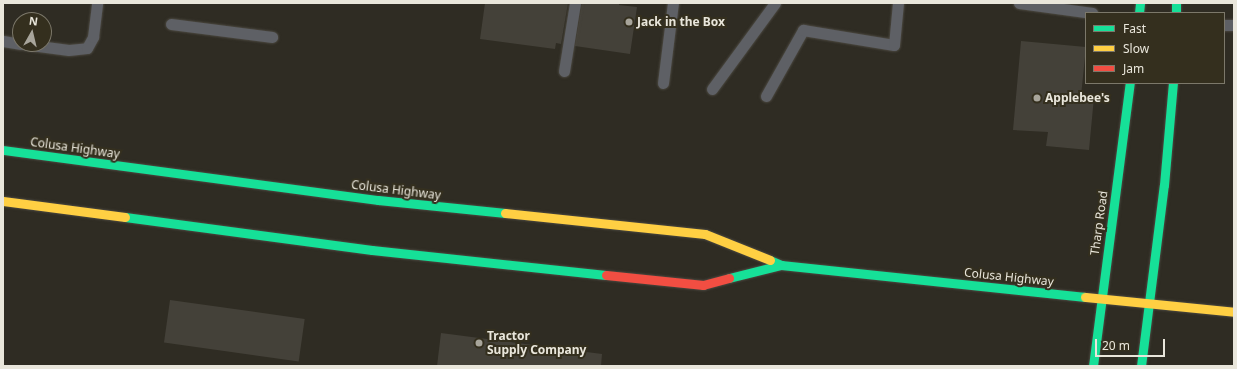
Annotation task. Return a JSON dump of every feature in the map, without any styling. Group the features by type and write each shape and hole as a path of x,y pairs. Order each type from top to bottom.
{"main road":[{"name":"Tharp Road","path":"1093,366 1130,84"},
{"path":"1141,366 1150,302 1173,84"},
{"name":"Colusa Highway","path":"3,150 370,199 491,213 705,234 781,265 1150,302 1234,312"},
{"name":"Colusa Highway","path":"3,201 372,250 703,285 781,265"}],"lane":[{"path":"52,48 69,50 87,48 93,37 97,3"},
{"path":"564,71 575,3"},
{"path":"663,83 673,3"},
{"path":"712,89 775,3"},
{"path":"766,96 803,30 894,45 898,3"},
{"path":"1019,3 1085,12"},
{"path":"171,24 272,38"}],"building":[{"path":"485,3 568,3 561,44 556,43 555,49 480,39"},
{"path":"582,3 619,3 619,5 637,7 630,54 575,46"},
{"path":"1021,41 1085,47 1081,96 1094,97 1089,150 1046,146 1048,132 1013,130"},
{"path":"170,300 305,319 299,362 164,343"},
{"name":"Tractor Supply Company","path":"441,333 602,354 601,366 437,366"}],"traffic: fast":[{"path":"1139,12 1140,3"},
{"path":"1176,3 1176,12"},
{"path":"1093,366 1130,84"},
{"path":"1141,366 1164,185 1173,84"},
{"path":"3,150 378,200 505,213"},
{"path":"125,217 372,250 606,275"},
{"path":"770,260 781,265 1085,297"},
{"path":"729,278 781,265"}],"traffic: slow":[{"path":"3,201 125,217"},
{"path":"505,213 705,234 770,260"},
{"path":"1085,297 1234,312"}],"traffic: jam":[{"path":"606,275 703,285 729,278"}],"place":[{"name":"Jack in the Box","path":"629,22"},
{"name":"Applebee's","path":"1037,98"},
{"name":"Tractor Supply Company","path":"479,343"}]}
